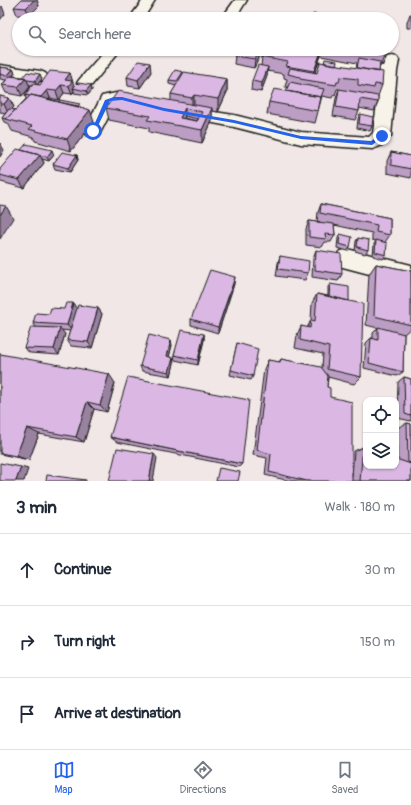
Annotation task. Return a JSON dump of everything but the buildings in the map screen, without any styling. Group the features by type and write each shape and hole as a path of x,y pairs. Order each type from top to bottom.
{"street":[{"path":"140,12 148,0"},
{"path":"233,12 241,0"},
{"path":"85,83 108,56"},
{"path":"93,131 108,100 122,98 161,108 234,122 301,138 372,143 382,136 391,66 325,56"},
{"path":"0,70 40,76"},
{"path":"347,259 411,275"}],"route":[{"path":"93,131 108,100 122,98 164,109 234,122 301,138 372,143 382,136"}]}
